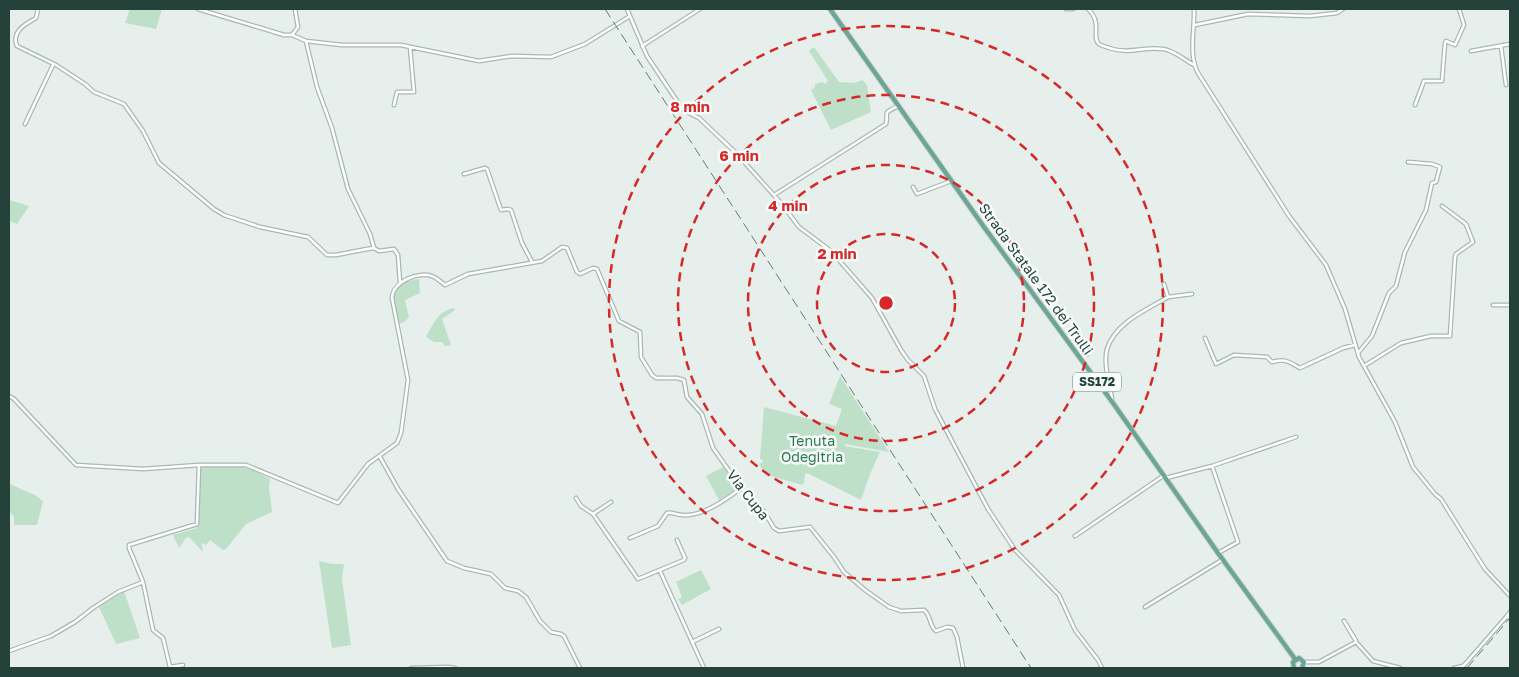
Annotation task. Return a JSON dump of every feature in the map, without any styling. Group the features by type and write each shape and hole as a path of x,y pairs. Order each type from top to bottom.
{"main road":[{"name":"Strada Statale 172 dei Trulli","path":"830,9 951,181 1113,403 1222,560 1295,659"},
{"path":"1294,668 1292,664 1295,659 1301,659 1304,662 1302,668"}],"street":[{"path":"38,9 36,18 20,29 17,34 16,42 19,48 53,64 85,84 94,92 124,104 143,130 161,166 200,199 224,215 271,230 308,237 327,255 374,248 377,251 396,250 400,282"},
{"path":"198,9 284,35 292,35 306,41 342,45 401,45 479,61 512,56 551,57 585,44 630,16"},
{"path":"292,35 298,27 295,9"},
{"path":"626,9 647,56 683,110 699,118 736,153 774,195 799,227 831,251 872,298 901,350 924,376 935,409 988,509 1015,550 1059,595 1075,630 1102,668"},
{"path":"642,46 700,9"},
{"path":"1066,9 1073,9"},
{"path":"1088,9 1097,22 1096,37 1100,45 1130,52 1162,48 1194,65"},
{"path":"1194,9 1195,25 1192,56 1194,65 1209,92 1289,216 1326,265 1345,309 1358,353 1395,422 1413,467 1441,499 1485,569 1510,596"},
{"path":"1195,25 1248,14 1315,16 1337,13 1344,9"},
{"path":"1415,105 1424,81 1442,81 1445,43 1446,41 1455,46 1464,25 1459,9"},
{"path":"306,41 317,87 332,128 348,189 369,231 374,248"},
{"path":"1471,51 1510,44"},
{"path":"1501,46 1506,85"},
{"path":"394,105 397,92 414,92 410,47"},
{"path":"25,124 53,64"},
{"path":"774,195 886,124 886,114 898,106"},
{"path":"1358,353 1372,336 1389,292 1396,286 1405,252 1426,210 1432,183 1436,182 1440,168 1432,164 1408,162"},
{"path":"9,396 76,465 143,469 199,465 246,465 338,503 368,464 397,443 408,380 392,298 394,288 400,282 413,278 433,276 445,284 468,274 532,262 522,243 511,210 501,210 487,169 464,174"},
{"path":"913,186 917,194 951,181"},
{"path":"1364,366 1401,342 1432,336 1450,336 1455,257 1456,254 1474,242 1466,224 1442,206"},
{"name":"Via Cupa","path":"532,262 542,261 562,247 567,248 577,272 580,274 593,268 597,269 620,321 640,332 641,357 652,376 684,380 687,397 702,414 713,448 741,488 763,510 777,531 810,527 844,572 889,607 901,611 924,610 928,615 932,628 936,631 947,626 953,628 957,637 962,668"},
{"path":"1164,284 1168,297"},
{"path":"1113,403 1107,368 1107,350 1113,338 1128,321 1168,297 1192,294"},
{"path":"1493,305 1510,305"},
{"path":"1205,338 1216,364 1234,355 1268,357 1272,362 1280,359 1300,368 1343,348 1355,345"},
{"path":"1075,536 1164,477 1212,466 1296,437"},
{"path":"380,457 398,489 448,561 464,568 489,572 505,588 520,593 526,598 540,621 547,628 564,636 580,668"},
{"path":"183,666 170,667 163,638 153,630 143,582 128,548 129,545 197,524 199,465"},
{"path":"1212,466 1238,542 1218,554"},
{"path":"630,538 658,526 667,513 674,512 683,515 707,510 741,488"},
{"path":"576,498 581,506 593,514 637,579 685,559 678,540"},
{"path":"593,514 611,502"},
{"path":"1145,607 1222,560"},
{"path":"660,570 704,668"},
{"path":"9,651 51,636 118,592 143,582"},
{"path":"1454,668 1463,666 1510,612"},
{"path":"1344,621 1356,642 1372,660 1400,668"},
{"path":"692,642 719,628"},
{"path":"1304,662 1319,662 1356,642"},
{"path":"411,668 455,668"}],"green space":[{"path":"130,9 162,9 156,29 125,23"},
{"path":"814,47 839,82 855,83 862,80 867,85 871,112 831,130 811,90 815,87 815,84 822,82 825,84 828,81 809,51"},
{"path":"9,200 29,206 17,224 9,221"},
{"path":"419,279 420,293 405,300 409,317 404,322 398,324 393,293 403,282"},
{"path":"454,308 455,310 442,319 451,345 445,346 442,342 434,342 426,337 440,315"},
{"name":"Tenuta Odegitria","path":"840,376 889,452 845,444 845,446 880,452 861,500 807,473 802,485 767,475 759,463 762,463 763,460 760,459 764,407 836,426 842,409 829,404"},
{"path":"200,467 243,467 270,479 269,488 272,512 246,524 226,549 223,550 210,540 206,545 201,543 202,551 189,537 186,538 179,548 173,535 197,528"},
{"path":"723,467 738,488 719,500 706,476"},
{"path":"9,484 32,494 43,502 37,525 14,525 14,517 9,511"},
{"path":"319,561 344,564 342,579 351,645 332,648"},
{"path":"701,570 711,589 682,605 678,599 682,597 676,582"},
{"path":"124,591 140,638 116,644 99,607"}],"railway":[{"path":"605,9 1031,668"},
{"path":"1467,668 1510,618"}]}
